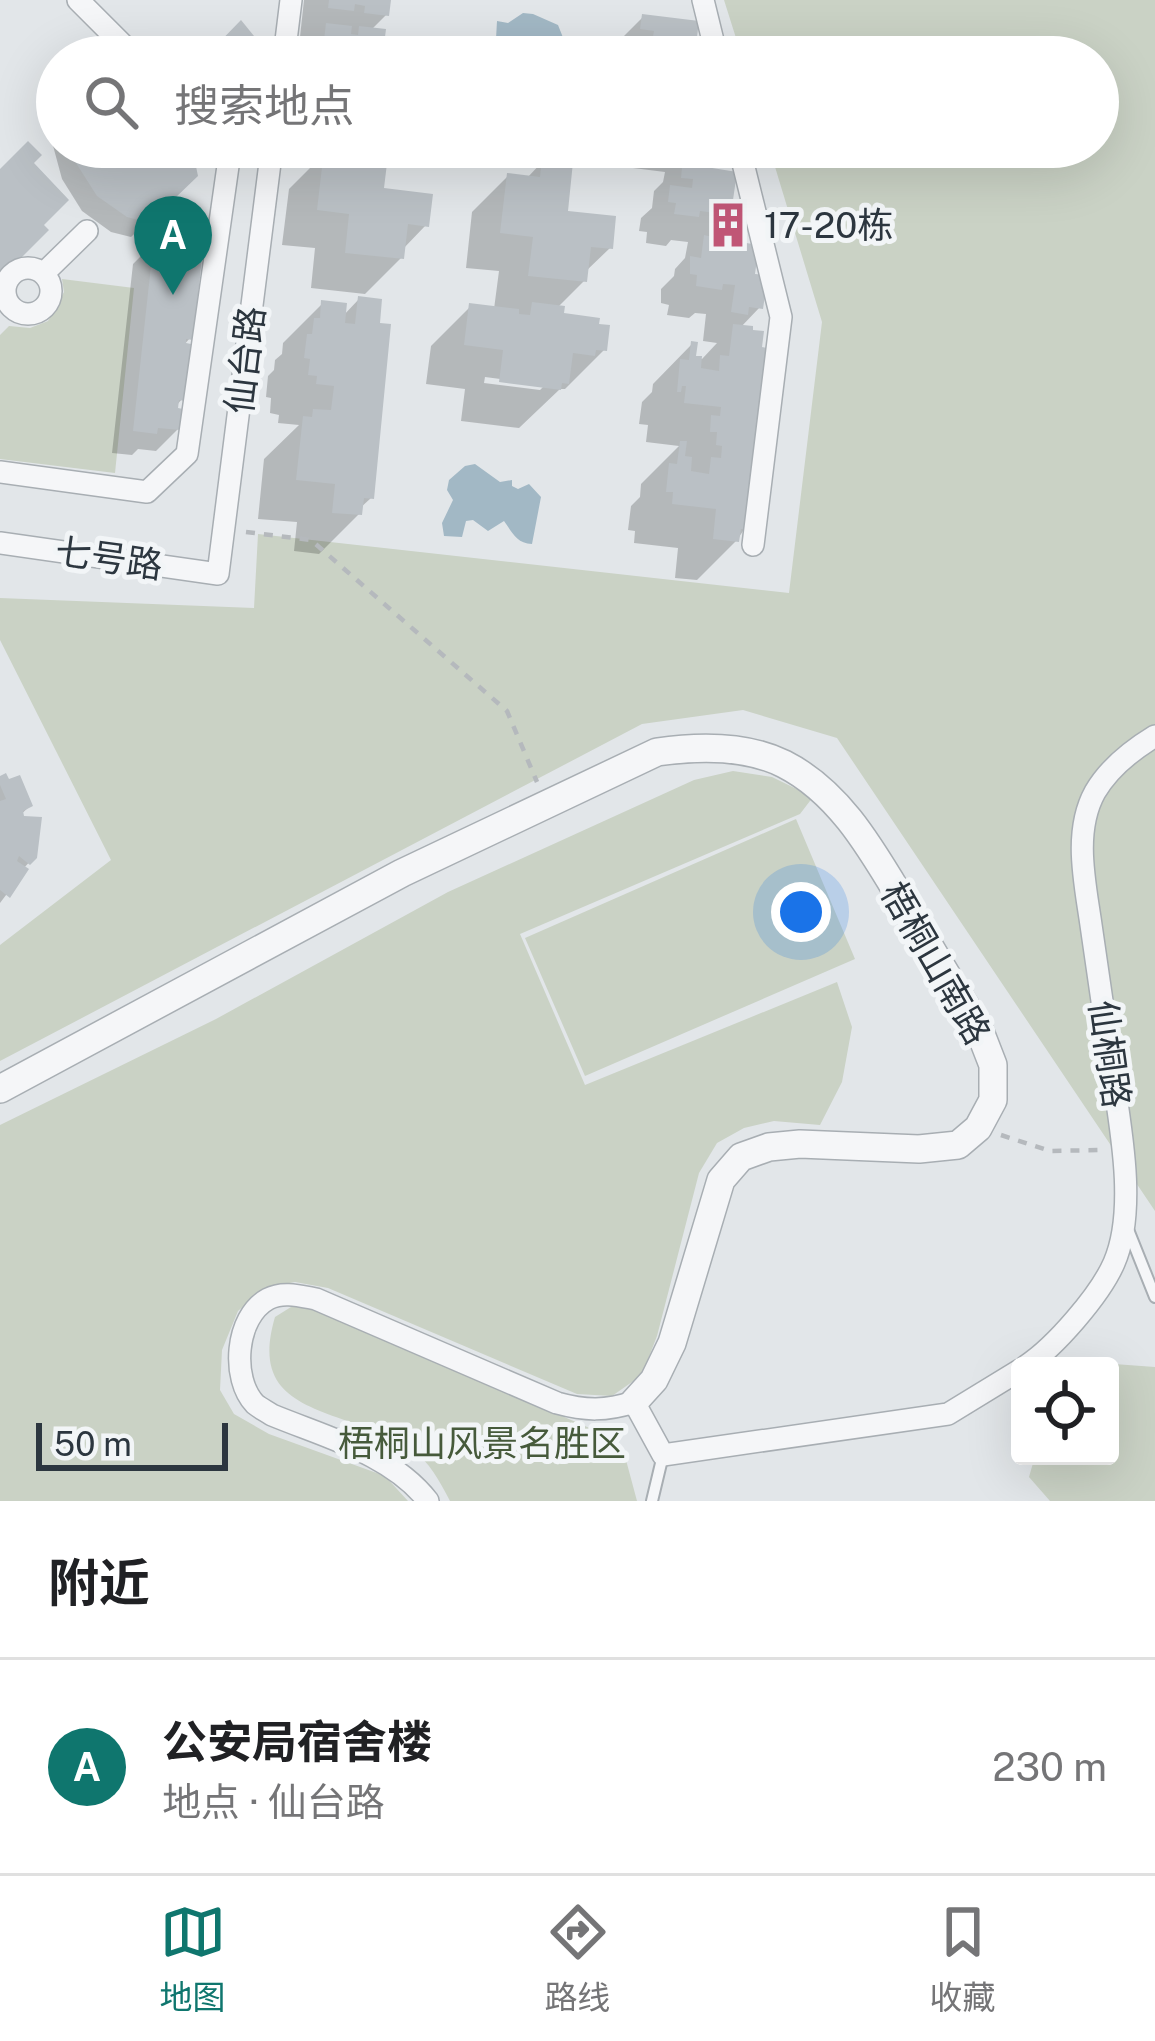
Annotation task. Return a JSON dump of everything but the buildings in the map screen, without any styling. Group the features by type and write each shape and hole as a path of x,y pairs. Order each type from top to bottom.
{"street":[{"path":"78,0 114,36"},
{"path":"287,36 291,0"},
{"path":"704,0 712,36"},
{"path":"0,472 147,492 188,454 228,168"},
{"name":"仙台路","path":"218,574 269,168"},
{"path":"744,168 781,317 753,545"},
{"path":"44,273 87,231"},
{"path":"29,268 44,273 51,295 44,309 29,314 5,311 5,292 15,272 29,268"},
{"name":"七号路","path":"0,543 218,574"},
{"name":"仙桐路","path":"1039,1357 1080,1315 1114,1262 1124,1220 1125,1156 1084,882 1083,830 1096,792 1130,751 1155,736"},
{"name":"梧桐山南路","path":"0,1089 402,873 657,752 689,748 757,754 784,764 814,784 859,829 979,1029 993,1065 993,1100 977,1128"},
{"path":"428,1501 398,1471 253,1402 238,1359 251,1315 268,1299 291,1294 316,1299 570,1406 607,1410 634,1402 654,1380 672,1343 721,1180 741,1157 784,1145 919,1149 958,1144 977,1128"},
{"name":"仙桐路","path":"663,1455 948,1414 1011,1375"},
{"path":"634,1402 663,1455"}],"lane":[{"path":"1124,1220 1155,1297"},
{"path":"652,1501 663,1455"}],"path":[{"path":"224,529 310,540 507,711 547,804"},
{"path":"977,1128 1050,1151 1106,1150 1125,1156"}],"green space":[{"path":"724,0 1155,0 1155,1211 837,738 743,710 642,724 0,1061 0,945 111,860 0,640 0,598 254,608 258,534 789,593 822,322 775,168 1119,168 1119,36 735,36"},
{"path":"62,279 134,288 115,473 0,459 0,335 9,326 30,328 48,321 64,292"},
{"path":"733,771 772,777 813,797 800,814 520,934 585,1085 837,982 852,1027 842,1082 820,1125 774,1121 744,1128 717,1143 699,1173 657,1336 642,1375 612,1396 577,1394 328,1288 295,1282 264,1288 238,1311 222,1350 220,1390 234,1414 269,1434 385,1476 408,1501 0,1501 0,1125 216,1019 448,892 694,780"},
{"path":"796,819 855,959 585,1076 525,938"},
{"name":"梧桐山风景名胜区","path":"291,1307 328,1314 601,1433 626,1460 637,1501 450,1501 429,1466 407,1445 310,1407 279,1384 271,1367 270,1345 275,1317"},
{"path":"1119,1364 1155,1367 1155,1501 1050,1501 1029,1477 1032,1465 1119,1465"}],"water":[{"path":"523,13 533,14 558,25 562,36 496,36 497,21 508,23"},
{"path":"475,464 500,482 512,480 518,489 529,484 541,497 532,544 518,539 504,521 488,531 473,520 466,521 462,537 444,536 442,523 453,500 447,490 449,480"}],"place":[{"name":"17-20栋","path":"728,225"},
{"name":"公安局宿舍楼","path":"173,295"}]}
